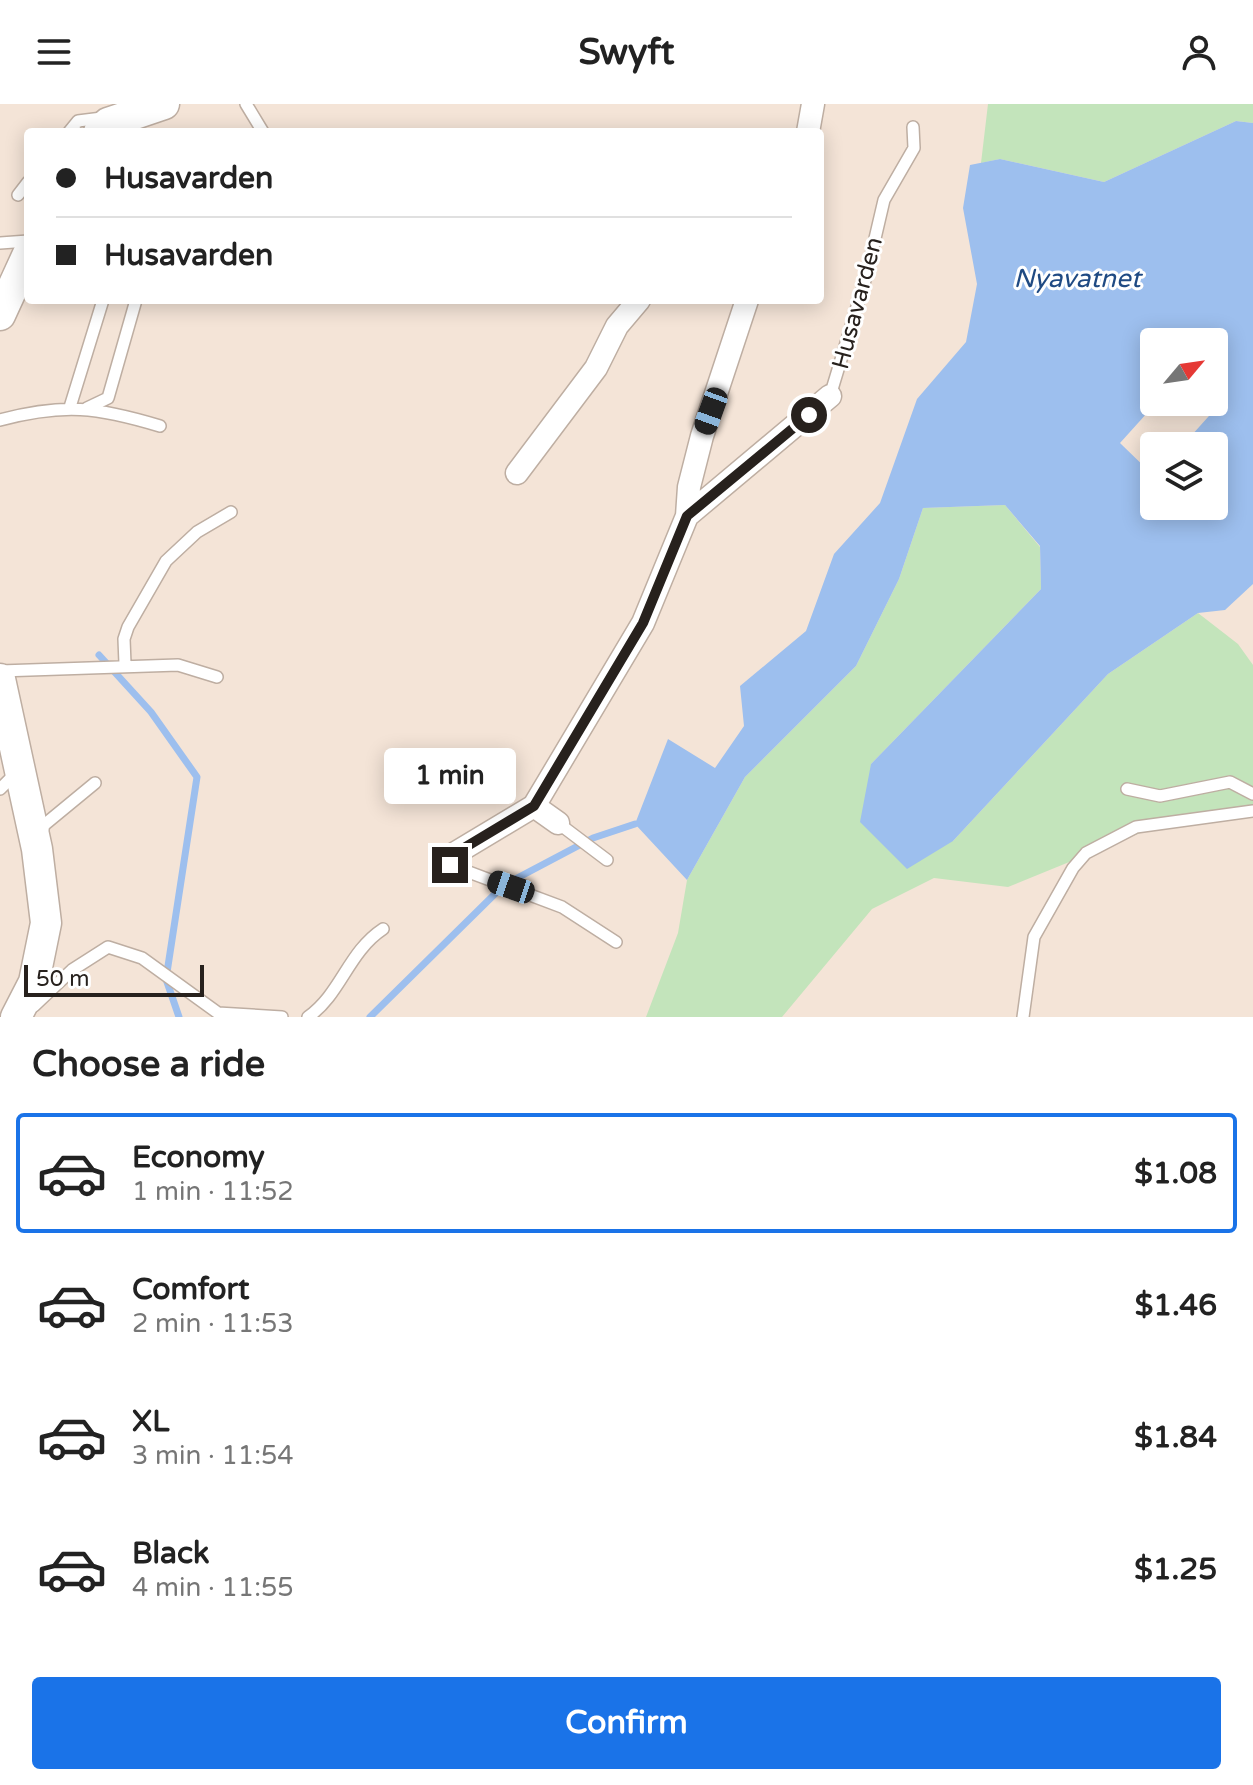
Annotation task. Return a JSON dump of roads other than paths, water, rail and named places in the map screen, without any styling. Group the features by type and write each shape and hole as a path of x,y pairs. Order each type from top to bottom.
{"street":[{"path":"105,119 164,104"},
{"path":"809,128 813,104"},
{"path":"0,315 24,263"},
{"path":"517,473 596,368 617,326 636,304"},
{"name":"Husavarden","path":"450,865 449,857 534,806 643,623 687,516 689,487 702,436 746,304"},
{"name":"Husavarden","path":"687,516 830,396"},
{"path":"0,679 10,780 37,849 45,901 45,938 34,982 19,1017"},
{"path":"534,806 558,823"}],"lane":[{"path":"246,104 261,128"},
{"path":"72,128 78,121 105,119"},
{"name":"Husavarden","path":"830,396 866,277 884,200 914,148 913,127"},
{"path":"18,195 24,187"},
{"path":"0,243 24,241"},
{"path":"70,407 102,304"},
{"path":"87,408 108,398 135,304"},
{"path":"0,420 70,407 87,408 160,426"},
{"path":"125,664 124,639 128,627 166,561 197,532 231,512"},
{"path":"0,671 125,664 178,665 217,677"},
{"path":"1127,789 1160,796 1230,782 1253,794"},
{"path":"37,849 44,825 95,783"},
{"path":"1023,1017 1034,937 1073,868 1086,853 1136,827 1253,811"},
{"path":"558,823 607,860"},
{"name":"Husavarden","path":"450,865 562,907 616,942"},
{"path":"308,1017 332,992 358,950 383,929"},
{"path":"19,1017 72,970 108,947 142,958 218,1013 282,1017"}],"water":[{"name":"Nyavatnet","path":"1236,121 1253,123 1253,584 1225,610 1198,613 1108,674 953,841 907,869 860,822 871,764 1041,589 1040,546 1005,505 923,508 899,579 856,666 745,777 687,880 635,824 668,739 715,768 744,726 740,686 806,631 834,554 880,503 917,399 966,342 977,284 963,208 970,165 1000,159 1104,182","holes":["1140,328 1228,328 1228,416 1209,416 1195,432 1228,432 1228,520 1140,520 1140,462 1120,443 1144,416 1140,416"]}],"waterway":[{"path":"99,655 151,712 197,777 166,979 179,1017"},
{"path":"370,1017 504,885 593,838 635,824"}]}
